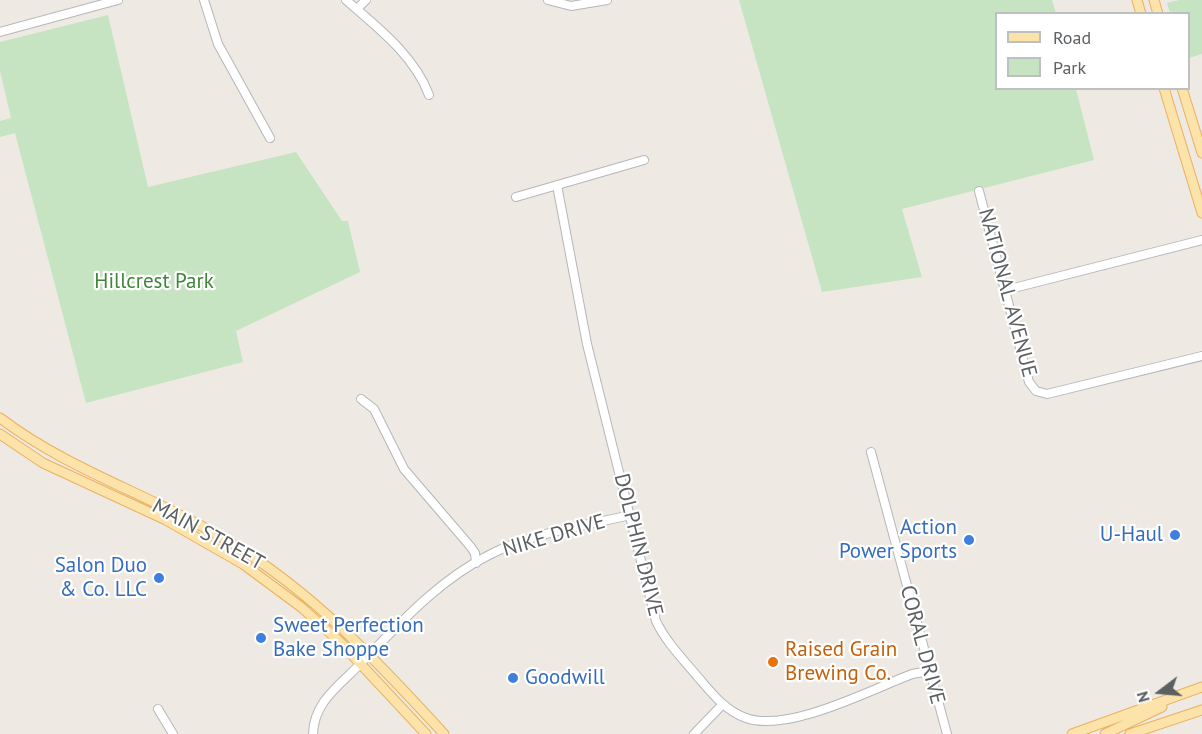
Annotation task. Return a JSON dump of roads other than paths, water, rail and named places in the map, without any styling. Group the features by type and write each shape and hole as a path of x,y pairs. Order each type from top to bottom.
{"main road":[{"path":"1165,90 1202,213"},
{"path":"1183,90 1202,153"},
{"name":"MAIN STREET","path":"0,418 21,434 72,463 225,539 261,561 311,600 371,653 444,734"},
{"name":"MAIN STREET","path":"0,434 14,445 66,475 166,520 243,564 302,607 362,663 426,734"},
{"path":"14,445 21,434"},
{"path":"66,475 72,463"},
{"path":"87,485 93,474"},
{"path":"268,583 281,586 303,602 311,600"},
{"path":"1072,734 1202,688"},
{"path":"1105,734 1202,688"},
{"path":"1130,734 1202,710"}],"street":[{"path":"0,32 118,0"},
{"path":"204,0 218,44 270,138"},
{"path":"346,0 410,61 423,80 429,95"},
{"path":"357,9 366,0"},
{"path":"548,0 571,6 607,0"},
{"path":"516,197 644,160"},
{"name":"DOLPHIN DRIVE","path":"558,185 587,344 656,621 661,632 723,704 746,718 781,722 912,674 929,671"},
{"name":"NATIONAL AVENUE","path":"979,191 1029,382 1039,392 1057,392 1202,356"},
{"path":"1006,290 1202,240"},
{"path":"361,399 374,409 404,469 470,546 475,553 476,563"},
{"name":"CORAL DRIVE","path":"871,452 947,734"},
{"name":"NIKE DRIVE","path":"313,734 316,713 334,687 362,663 428,598 476,563 509,546 630,515"},
{"path":"694,734 723,704"},
{"path":"158,709 173,734"}],"place":[{"name":"U-Haul","path":"1175,535"},
{"name":"Action Power Sports","path":"969,540"},
{"name":"Salon Duo & Co. LLC","path":"159,578"},
{"name":"Sweet Perfection Bake Shoppe","path":"261,638"},
{"name":"Raised Grain Brewing Co.","path":"773,662"},
{"name":"Goodwill","path":"513,678"}],"park label":[{"name":"Hillcrest Park","path":"154,282"}]}
